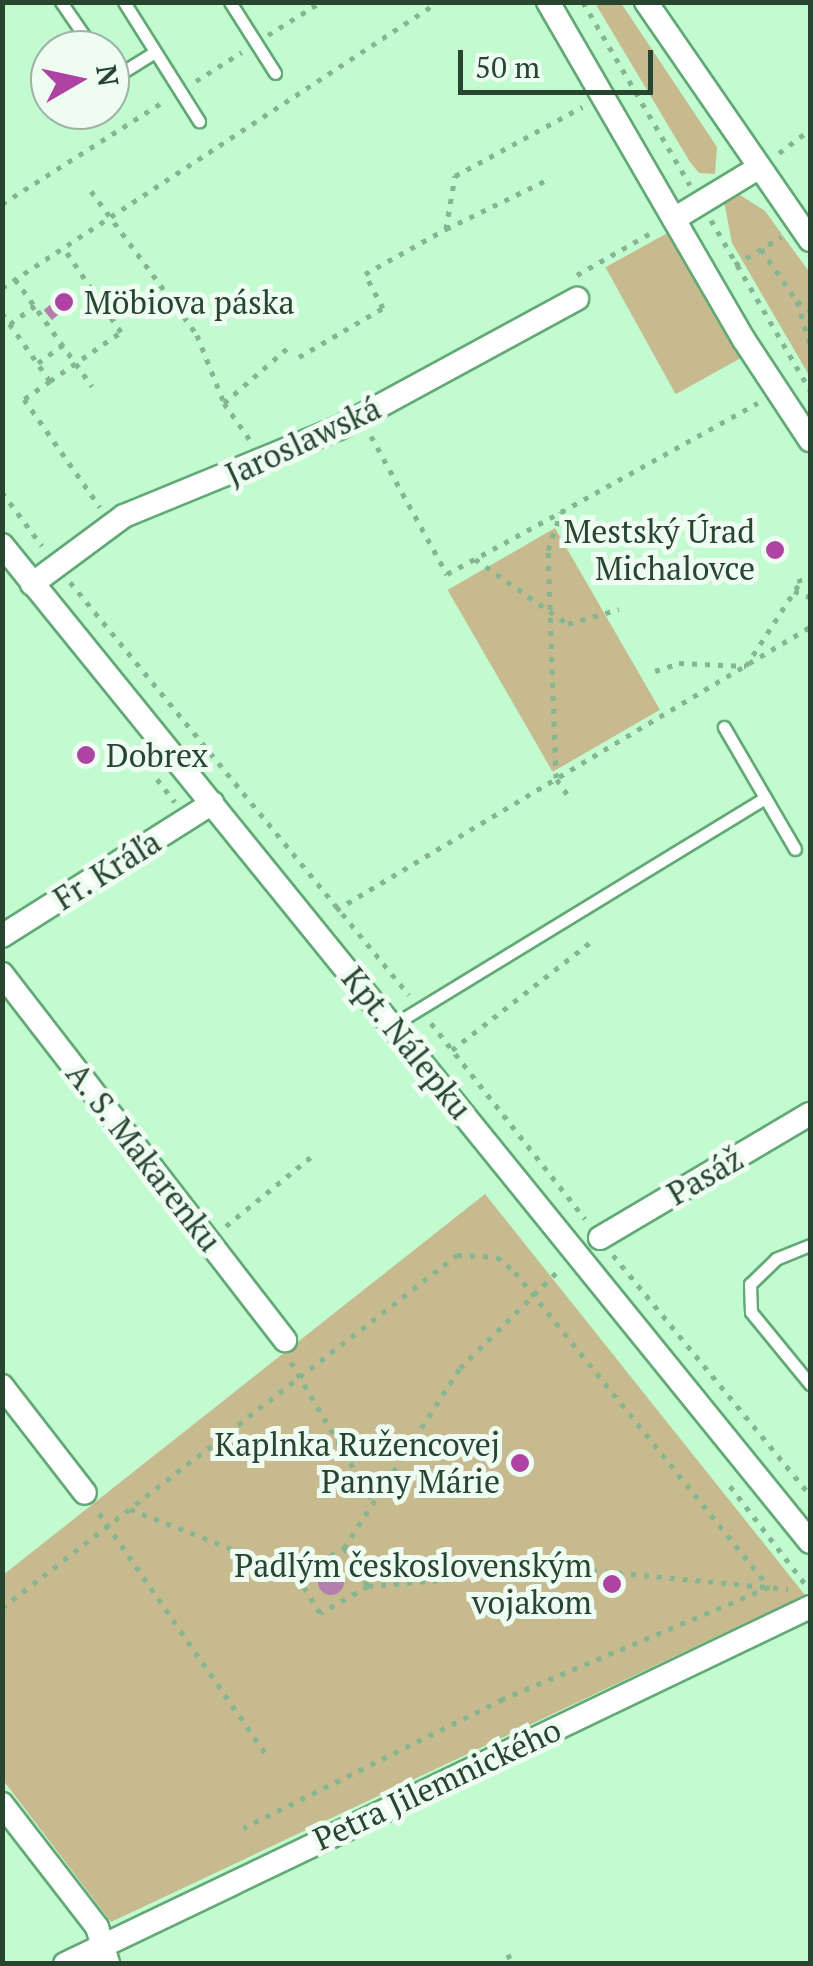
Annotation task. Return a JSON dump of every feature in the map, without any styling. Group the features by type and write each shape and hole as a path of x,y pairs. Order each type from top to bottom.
{"street":[{"path":"548,2 710,281 810,440"},
{"path":"646,2 805,232"},
{"path":"674,220 760,167"},
{"name":"Jaroslawská","path":"32,584 113,526 360,417 577,299"},
{"name":"Kpt. Nálepku","path":"5,554 393,1025 810,1542"},
{"name":"Fr. Kráľa","path":"2,936 212,803"},
{"name":"A. S. Makarenku","path":"2,974 284,1340"},
{"name":"Pasáž","path":"600,1238 810,1114"},
{"path":"2,1386 85,1493"},
{"name":"Petra Jilemnického","path":"65,1964 106,1953 810,1607"},
{"path":"2,1804 106,1953"}],"lane":[{"path":"61,2 80,30"},
{"path":"124,2 199,121"},
{"path":"230,2 274,73"},
{"path":"130,64 155,52"},
{"path":"724,727 796,849"},
{"path":"393,1025 765,798"},
{"path":"810,1245 776,1259 750,1284 751,1312 810,1384"}],"path":[{"path":"2,204 321,2"},
{"path":"2,288 438,2"},
{"path":"446,229 455,176 602,96"},
{"path":"760,167 810,130"},
{"path":"299,357 383,308 365,274 547,180"},
{"path":"91,192 198,335 224,403 259,453"},
{"path":"710,281 761,249 805,232"},
{"path":"63,247 121,332 24,399 113,526"},
{"path":"761,249 797,302 810,344"},
{"path":"16,279 92,386"},
{"path":"797,302 810,310"},
{"path":"10,324 35,306"},
{"path":"2,312 50,381"},
{"path":"224,403 292,344"},
{"path":"38,363 63,345"},
{"path":"360,417 447,574 778,392"},
{"path":"2,492 58,567 420,1008 600,1238 810,1495"},
{"path":"561,512 548,550 556,778 567,794"},
{"path":"475,559 551,618 568,624 619,608"},
{"path":"746,666 794,591 799,573"},
{"path":"794,591 810,597"},
{"path":"312,926 810,628"},
{"path":"655,671 679,662 746,666"},
{"path":"452,1050 592,941"},
{"path":"207,1240 311,1157"},
{"path":"2,1608 295,1376 457,1254 498,1257 531,1292 769,1587"},
{"path":"296,1574 344,1548 460,1368 531,1292 562,1267"},
{"path":"284,1340 295,1376 372,1500"},
{"path":"130,1509 296,1574 320,1613 368,1586 579,1569 810,1590"},
{"path":"108,1526 268,1756"},
{"path":"344,1548 368,1586"},
{"path":"243,1828 503,1699 769,1587"},
{"path":"508,1954 512,1964"}],"shaded area":[{"path":"595,3 621,3 717,147 715,174 699,173 690,162"},
{"path":"737,193 765,211 810,273 810,377 732,243 724,201"},
{"path":"671,231 741,358 676,394 605,267"},
{"path":"67,291 75,301 52,320 44,310"},
{"path":"555,528 660,710 553,772 448,590"},
{"path":"485,1194 805,1595 111,1922 3,1780 3,1575"},
{"path":"331,1569 340,1573 344,1582 340,1591 331,1595 322,1591 318,1582 322,1573"}],"place":[{"name":"Möbiova páska","path":"64,302"},
{"name":"Mestský Úrad Michalovce","path":"775,550"},
{"name":"Dobrex","path":"86,755"},
{"name":"Kaplnka Ružencovej Panny Márie","path":"520,1463"},
{"name":"Padlým československým vojakom","path":"612,1584"}]}
